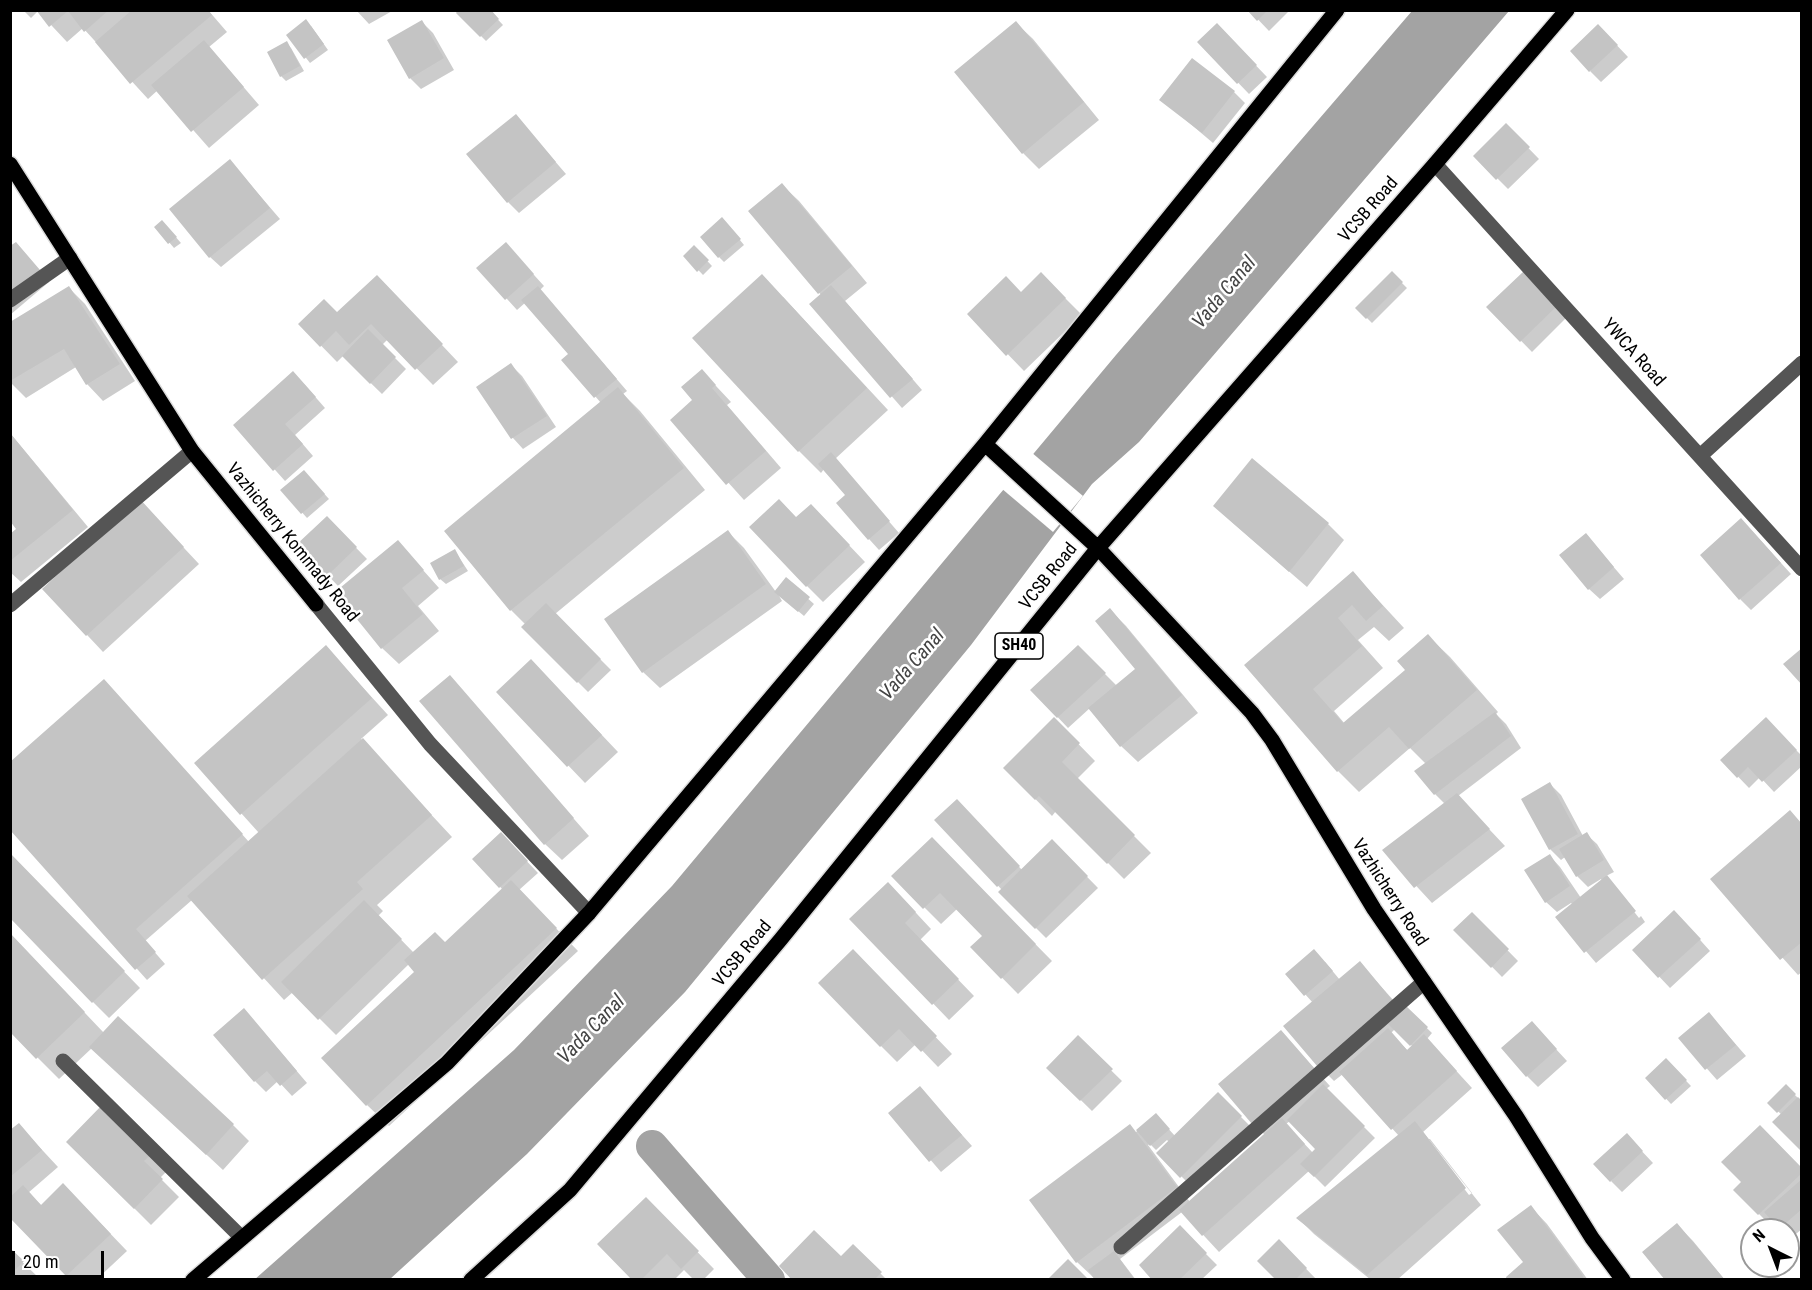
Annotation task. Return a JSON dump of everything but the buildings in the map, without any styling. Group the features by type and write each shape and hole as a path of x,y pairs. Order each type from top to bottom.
{"main road":[{"path":"193,1280 447,1063 589,913 985,444 1337,10"},
{"name":"VCSB Road","path":"471,1280 570,1190 781,939 1098,548 1567,10"},
{"name":"Vazhicherry Kommady Road","path":"10,164 192,451 316,603"},
{"name":"Vazhicherry Road","path":"985,444 1098,548 1252,713 1272,740 1374,909 1516,1116 1592,1238 1623,1280"}],"street":[{"name":"YWCA Road","path":"1435,164 1802,568"},
{"path":"10,300 70,258"},
{"path":"1700,456 1802,363"},
{"path":"10,605 192,451"},
{"name":"Vazhicherry Kommady Road","path":"316,603 430,744 589,913"},
{"path":"1121,1247 1424,982"},
{"path":"63,1061 242,1238"}],"water":[{"name":"Vada Canal","path":"1412,11 1509,11 1139,442 1092,484 971,645 685,992 527,1154 390,1279 254,1280 514,1050 672,886 1116,355"}],"pier":[{"path":"1031,452 1083,496 1053,532 1001,488"}],"waterway":[{"path":"652,1146 769,1280"}]}
